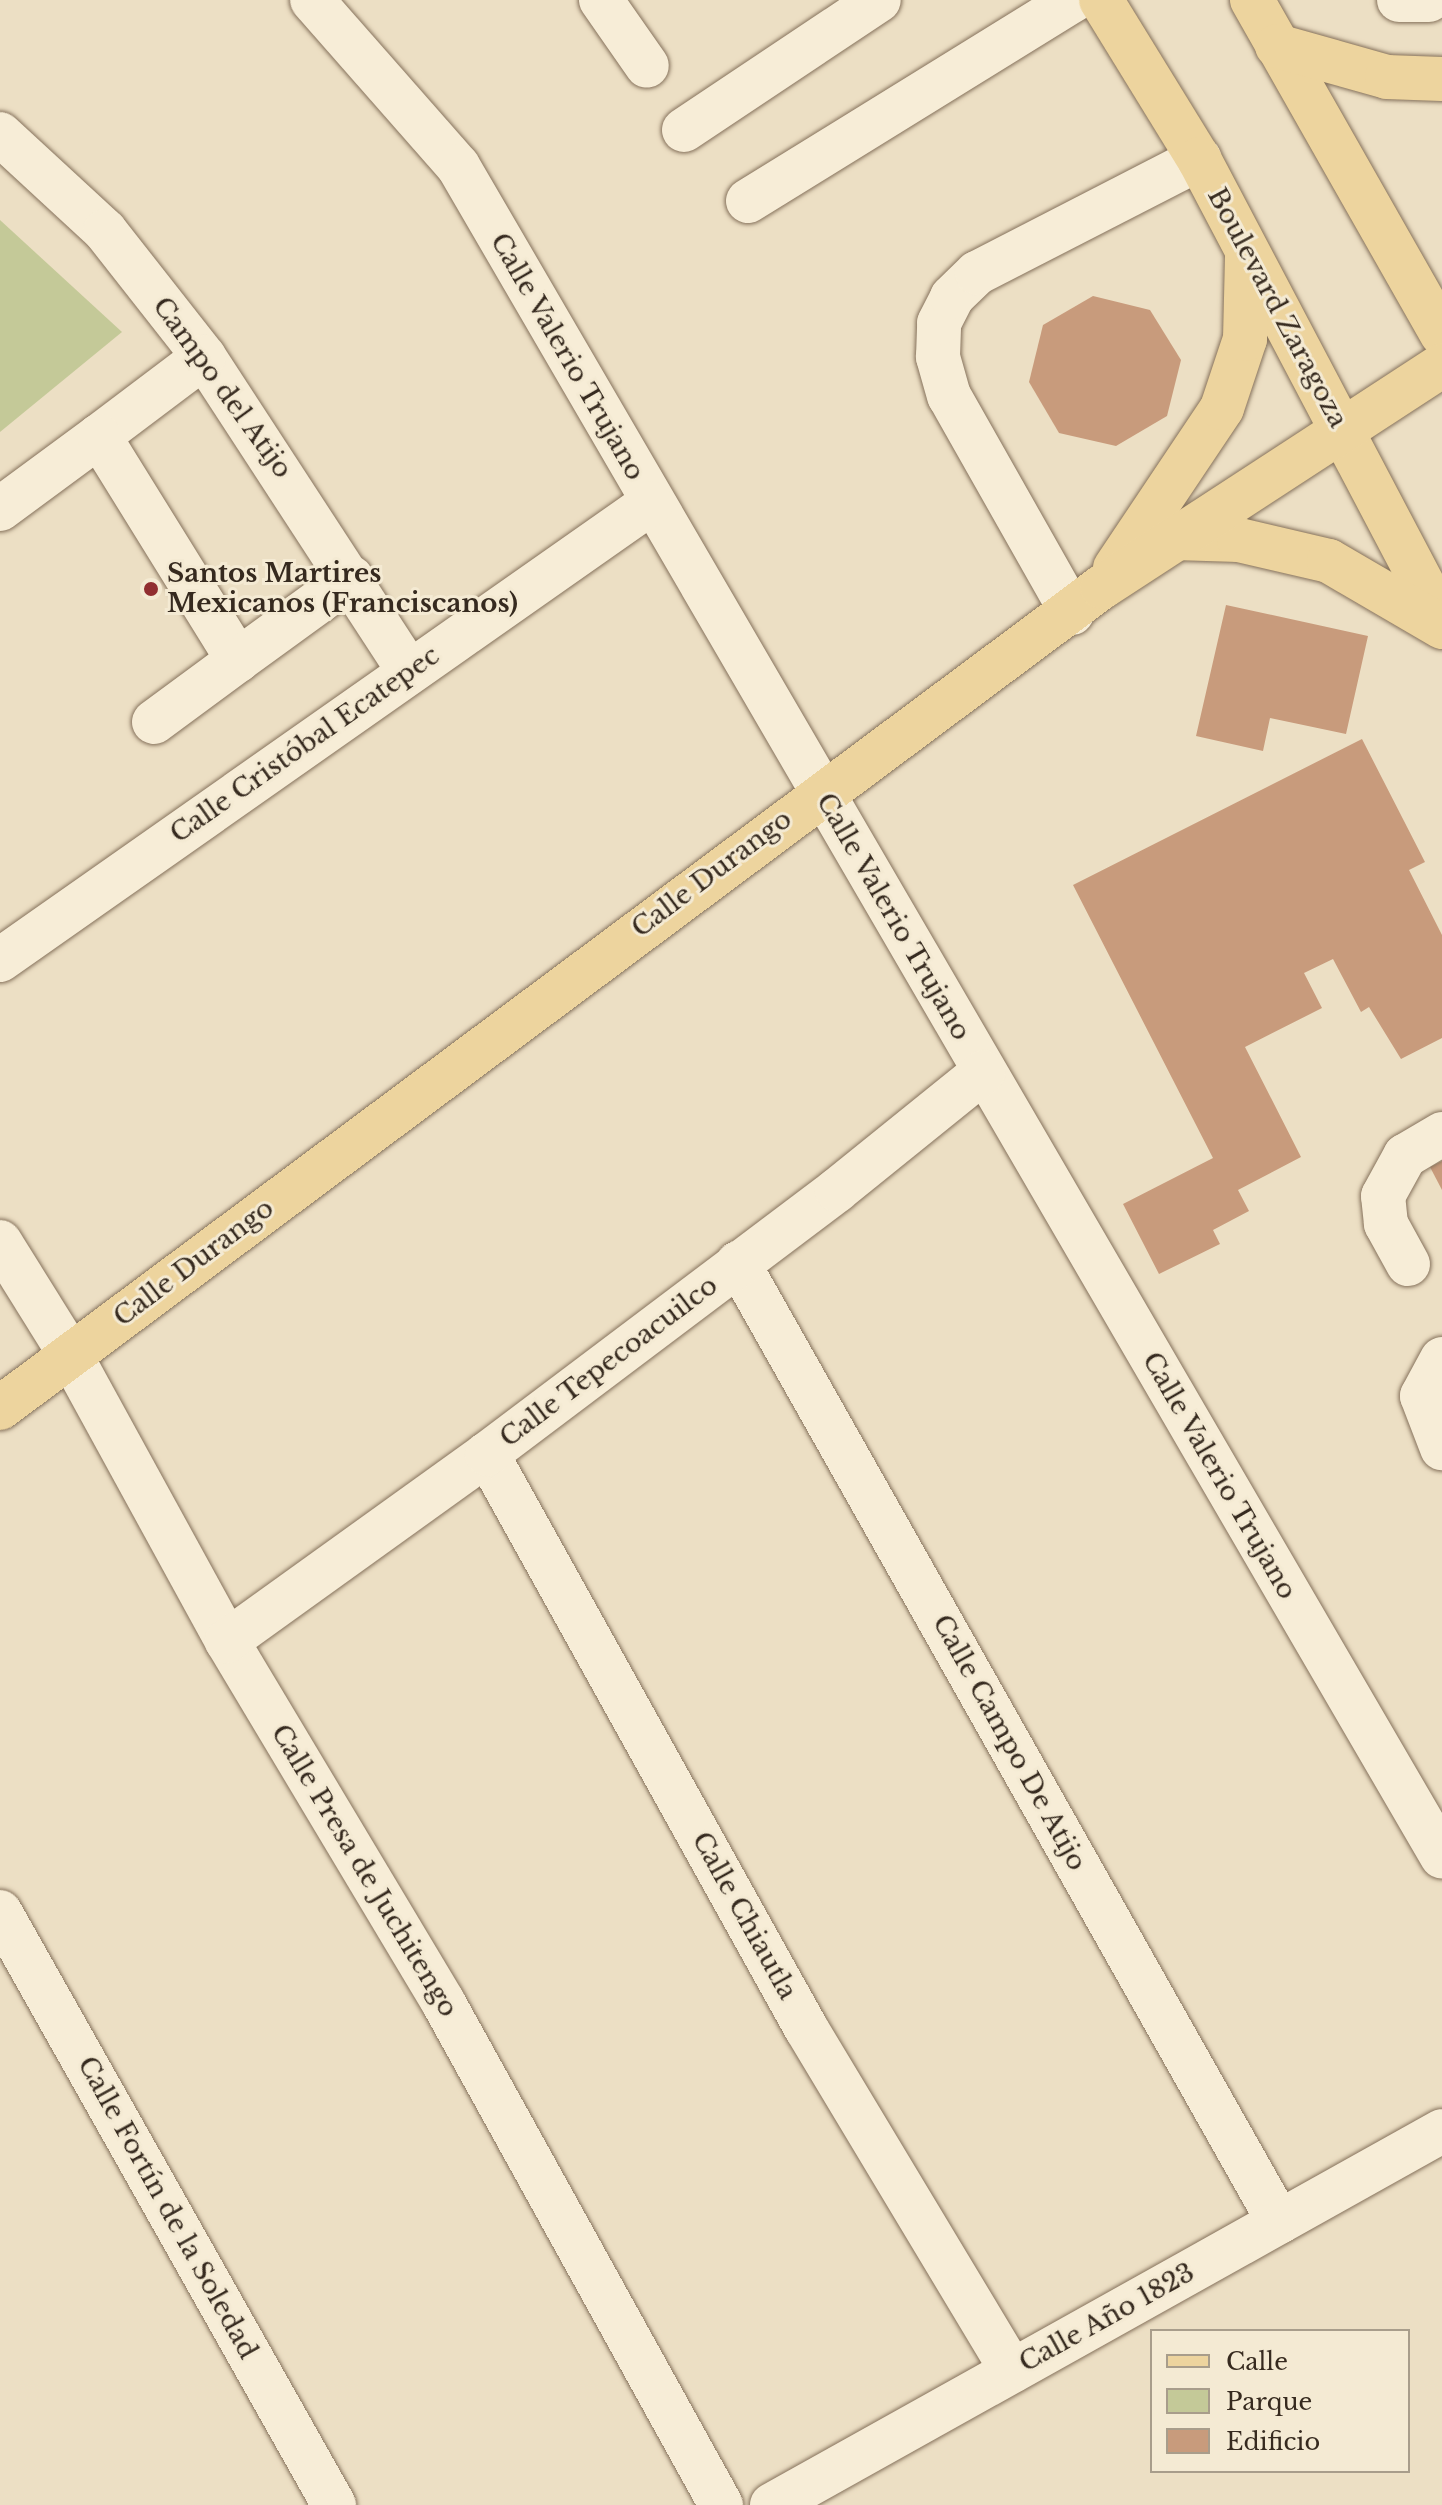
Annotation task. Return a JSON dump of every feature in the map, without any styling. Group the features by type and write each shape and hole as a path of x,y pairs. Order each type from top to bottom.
{"main road":[{"name":"Boulevard Zaragoza","path":"1101,0 1199,159 1442,624"},
{"path":"1252,0 1442,334"},
{"path":"1277,46 1387,77 1442,79"},
{"path":"1087,600 1222,408 1245,339 1247,254"},
{"name":"Calle Durango","path":"0,1408 822,792 1087,600 1340,428 1442,365"},
{"path":"1175,538 1239,540 1329,561 1442,624"}],"street":[{"name":"Calle Valerio Trujano","path":"312,0 341,27 458,166 651,503 1442,1857"},
{"path":"601,0 647,66"},
{"path":"684,130 879,0"},
{"path":"748,201 1074,0"},
{"path":"1399,0 1429,0"},
{"name":"Campo del Atijo","path":"0,134 105,231 204,357 409,671"},
{"path":"1087,600 949,396 938,357 939,323 952,297 977,273 1199,159"},
{"path":"0,509 204,357"},
{"path":"99,436 238,660"},
{"name":"Calle Cristóbal Ecatepec","path":"0,960 651,503"},
{"path":"154,722 351,578"},
{"name":"Calle Tepecoacuilco","path":"227,1641 487,1454 983,1072"},
{"path":"1408,1264 1386,1224 1383,1196 1405,1156 1442,1134"},
{"name":"Calle Presa de Juchitengo","path":"0,1242 71,1356 227,1641 443,2002 721,2505"},
{"name":"Calle Campo De Atijo","path":"738,1263 1279,2222"},
{"path":"1442,1359 1422,1396 1442,1448"},
{"name":"Calle Chiautla","path":"487,1454 806,2028 1012,2371"},
{"name":"Calle Fortín de la Soledad","path":"0,1912 334,2505"},
{"name":"Calle Año 1823","path":"772,2505 1442,2131"}],"green space":[{"path":"0,220 122,332 0,432"}],"building":[{"path":"1093,296 1150,310 1181,360 1167,416 1116,446 1059,433 1029,382 1043,325"},
{"path":"1226,605 1368,636 1346,734 1270,718 1263,751 1196,736"},
{"path":"1362,739 1425,862 1409,870 1442,935 1442,1038 1401,1059 1369,1007 1361,1012 1333,959 1304,973 1322,1008 1245,1047 1301,1157 1238,1190 1249,1211 1213,1230 1220,1244 1159,1274 1123,1204 1213,1158 1073,885"},
{"path":"1442,1161 1442,1190 1430,1167"}],"place":[{"name":"Santos Martires Mexicanos (Franciscanos)","path":"151,589"}]}
